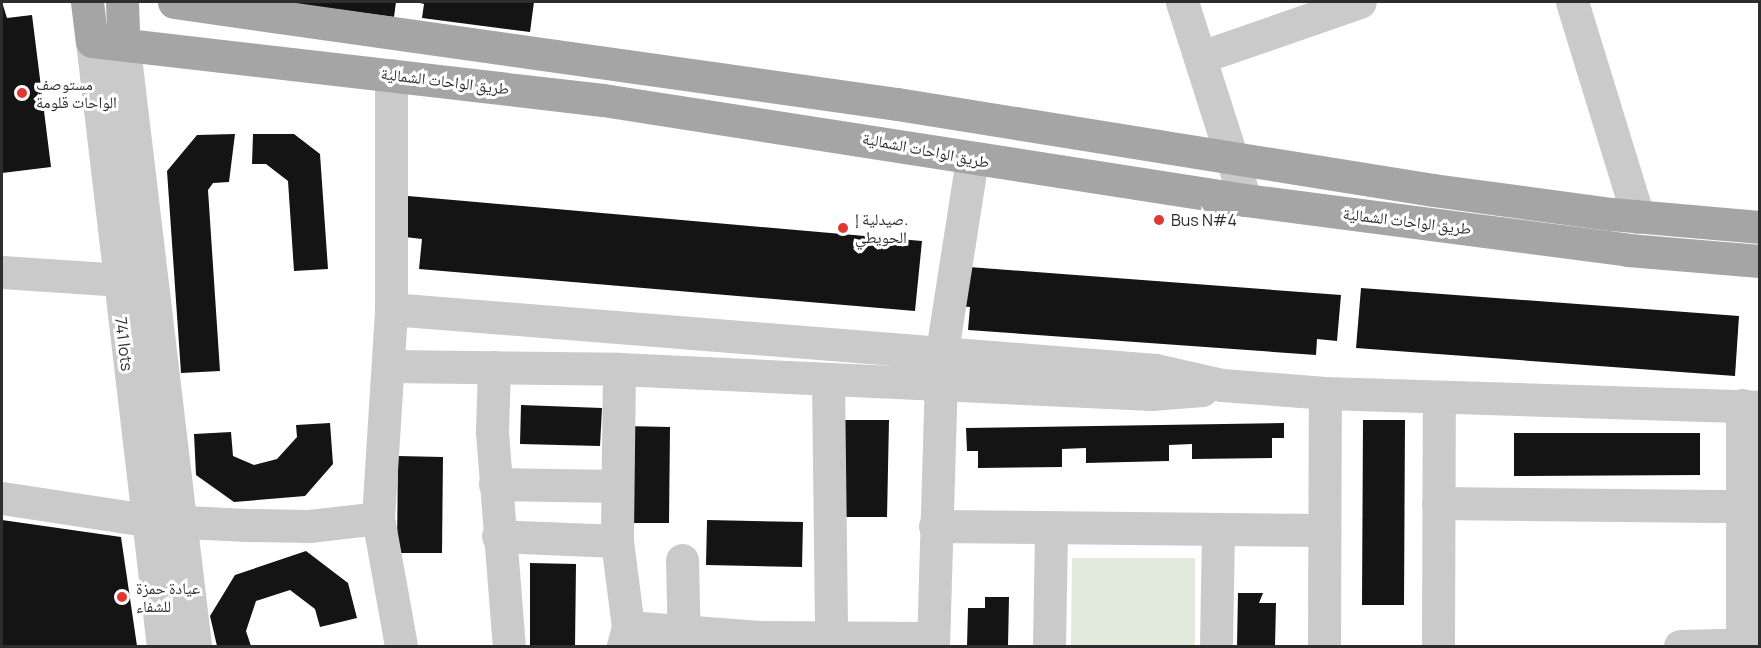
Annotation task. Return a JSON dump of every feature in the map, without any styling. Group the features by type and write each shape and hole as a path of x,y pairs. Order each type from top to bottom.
{"main road":[{"path":"87,2 108,40"},
{"path":"108,40 122,2"},
{"name":"طريق الواحات الشمالية","path":"174,2 645,66 1638,217 1760,227"},
{"name":"طريق الواحات الشمالية","path":"108,40 709,115 972,160 1245,200 1628,250 1760,261"}],"street":[{"path":"1182,2 1234,157 1245,200"},
{"path":"1201,57 1360,2"},
{"path":"1572,2 1638,217"},
{"name":"741 lots","path":"108,40 132,281 145,520 163,646"},
{"path":"391,75 391,309 378,518 397,646"},
{"path":"619,369 617,541 625,637 933,642 942,351 972,160"},
{"path":"2,272 132,281 180,521 195,646"},
{"path":"391,309 942,351 1156,370 1222,385 1325,393 1439,399 1750,406 1742,506 1751,644 1680,646"},
{"path":"389,366 619,369 1151,394 1222,385"},
{"path":"494,368 495,484 509,646"},
{"path":"828,380 831,639"},
{"path":"1324,646 1325,393"},
{"path":"1438,646 1439,399"},
{"path":"495,484 616,486"},
{"path":"2,498 145,520 309,526 378,518"},
{"path":"1438,503 1742,506"},
{"path":"935,526 1051,530 1323,530"},
{"path":"1049,646 1051,530"},
{"path":"1216,646 1218,531"},
{"path":"498,536 617,541"},
{"path":"682,560 683,638"}],"green space":[{"path":"1072,558 1195,558 1195,646 1071,646"}],"building":[{"name":"مستوصف الواحات قلومة","path":"2,2 7,18 32,15 51,167 2,173"},
{"path":"282,2 396,2 394,17"},
{"path":"416,2 534,2 530,32 422,18 424,4"},
{"path":"235,134 229,182 213,183 208,190 220,371 181,373 167,171 197,135"},
{"path":"253,134 294,134 320,154 328,269 294,271 288,181 266,164 252,164"},
{"path":"408,196 922,241 915,311 419,269 422,239 405,237"},
{"path":"956,266 1341,295 1337,341 1317,339 1316,355 968,330 970,307 953,306"},
{"path":"1361,288 1739,316 1735,376 1356,348"},
{"path":"521,405 602,408 600,446 520,444"},
{"path":"843,420 889,420 887,517 842,517"},
{"path":"1363,420 1405,420 1404,605 1362,605"},
{"path":"330,423 333,464 305,496 234,502 196,475 194,434 231,432 233,456 254,465 277,459 297,437 296,425"},
{"path":"1284,423 1284,438 1272,438 1272,458 1192,459 1192,444 1169,445 1169,461 1086,463 1086,448 1062,449 1062,467 978,468 978,451 967,451 966,428"},
{"path":"625,426 670,427 669,523 624,523"},
{"path":"1514,433 1700,433 1700,475 1514,476"},
{"path":"398,456 443,457 442,553 397,553"},
{"path":"2,520 121,537 137,646 2,646"},
{"path":"707,520 803,522 802,567 706,565"},
{"path":"306,551 348,583 357,618 320,627 315,609 290,590 256,601 246,631 251,646 217,646 210,616 235,575"},
{"path":"530,563 576,564 575,646 530,646"},
{"path":"1238,593 1263,593 1259,603 1276,603 1275,646 1237,646"},
{"path":"985,597 1009,597 1008,646 967,646 968,608 985,608"}],"place":[{"name":"مستوصف الواحات قلومة","path":"22,93"},
{"name":"Bus N#4","path":"1159,220"},
{"name":"صيدلية إ. الحويطي","path":"843,228"},
{"name":"عيادة حمزة للشفاء","path":"122,597"}]}
